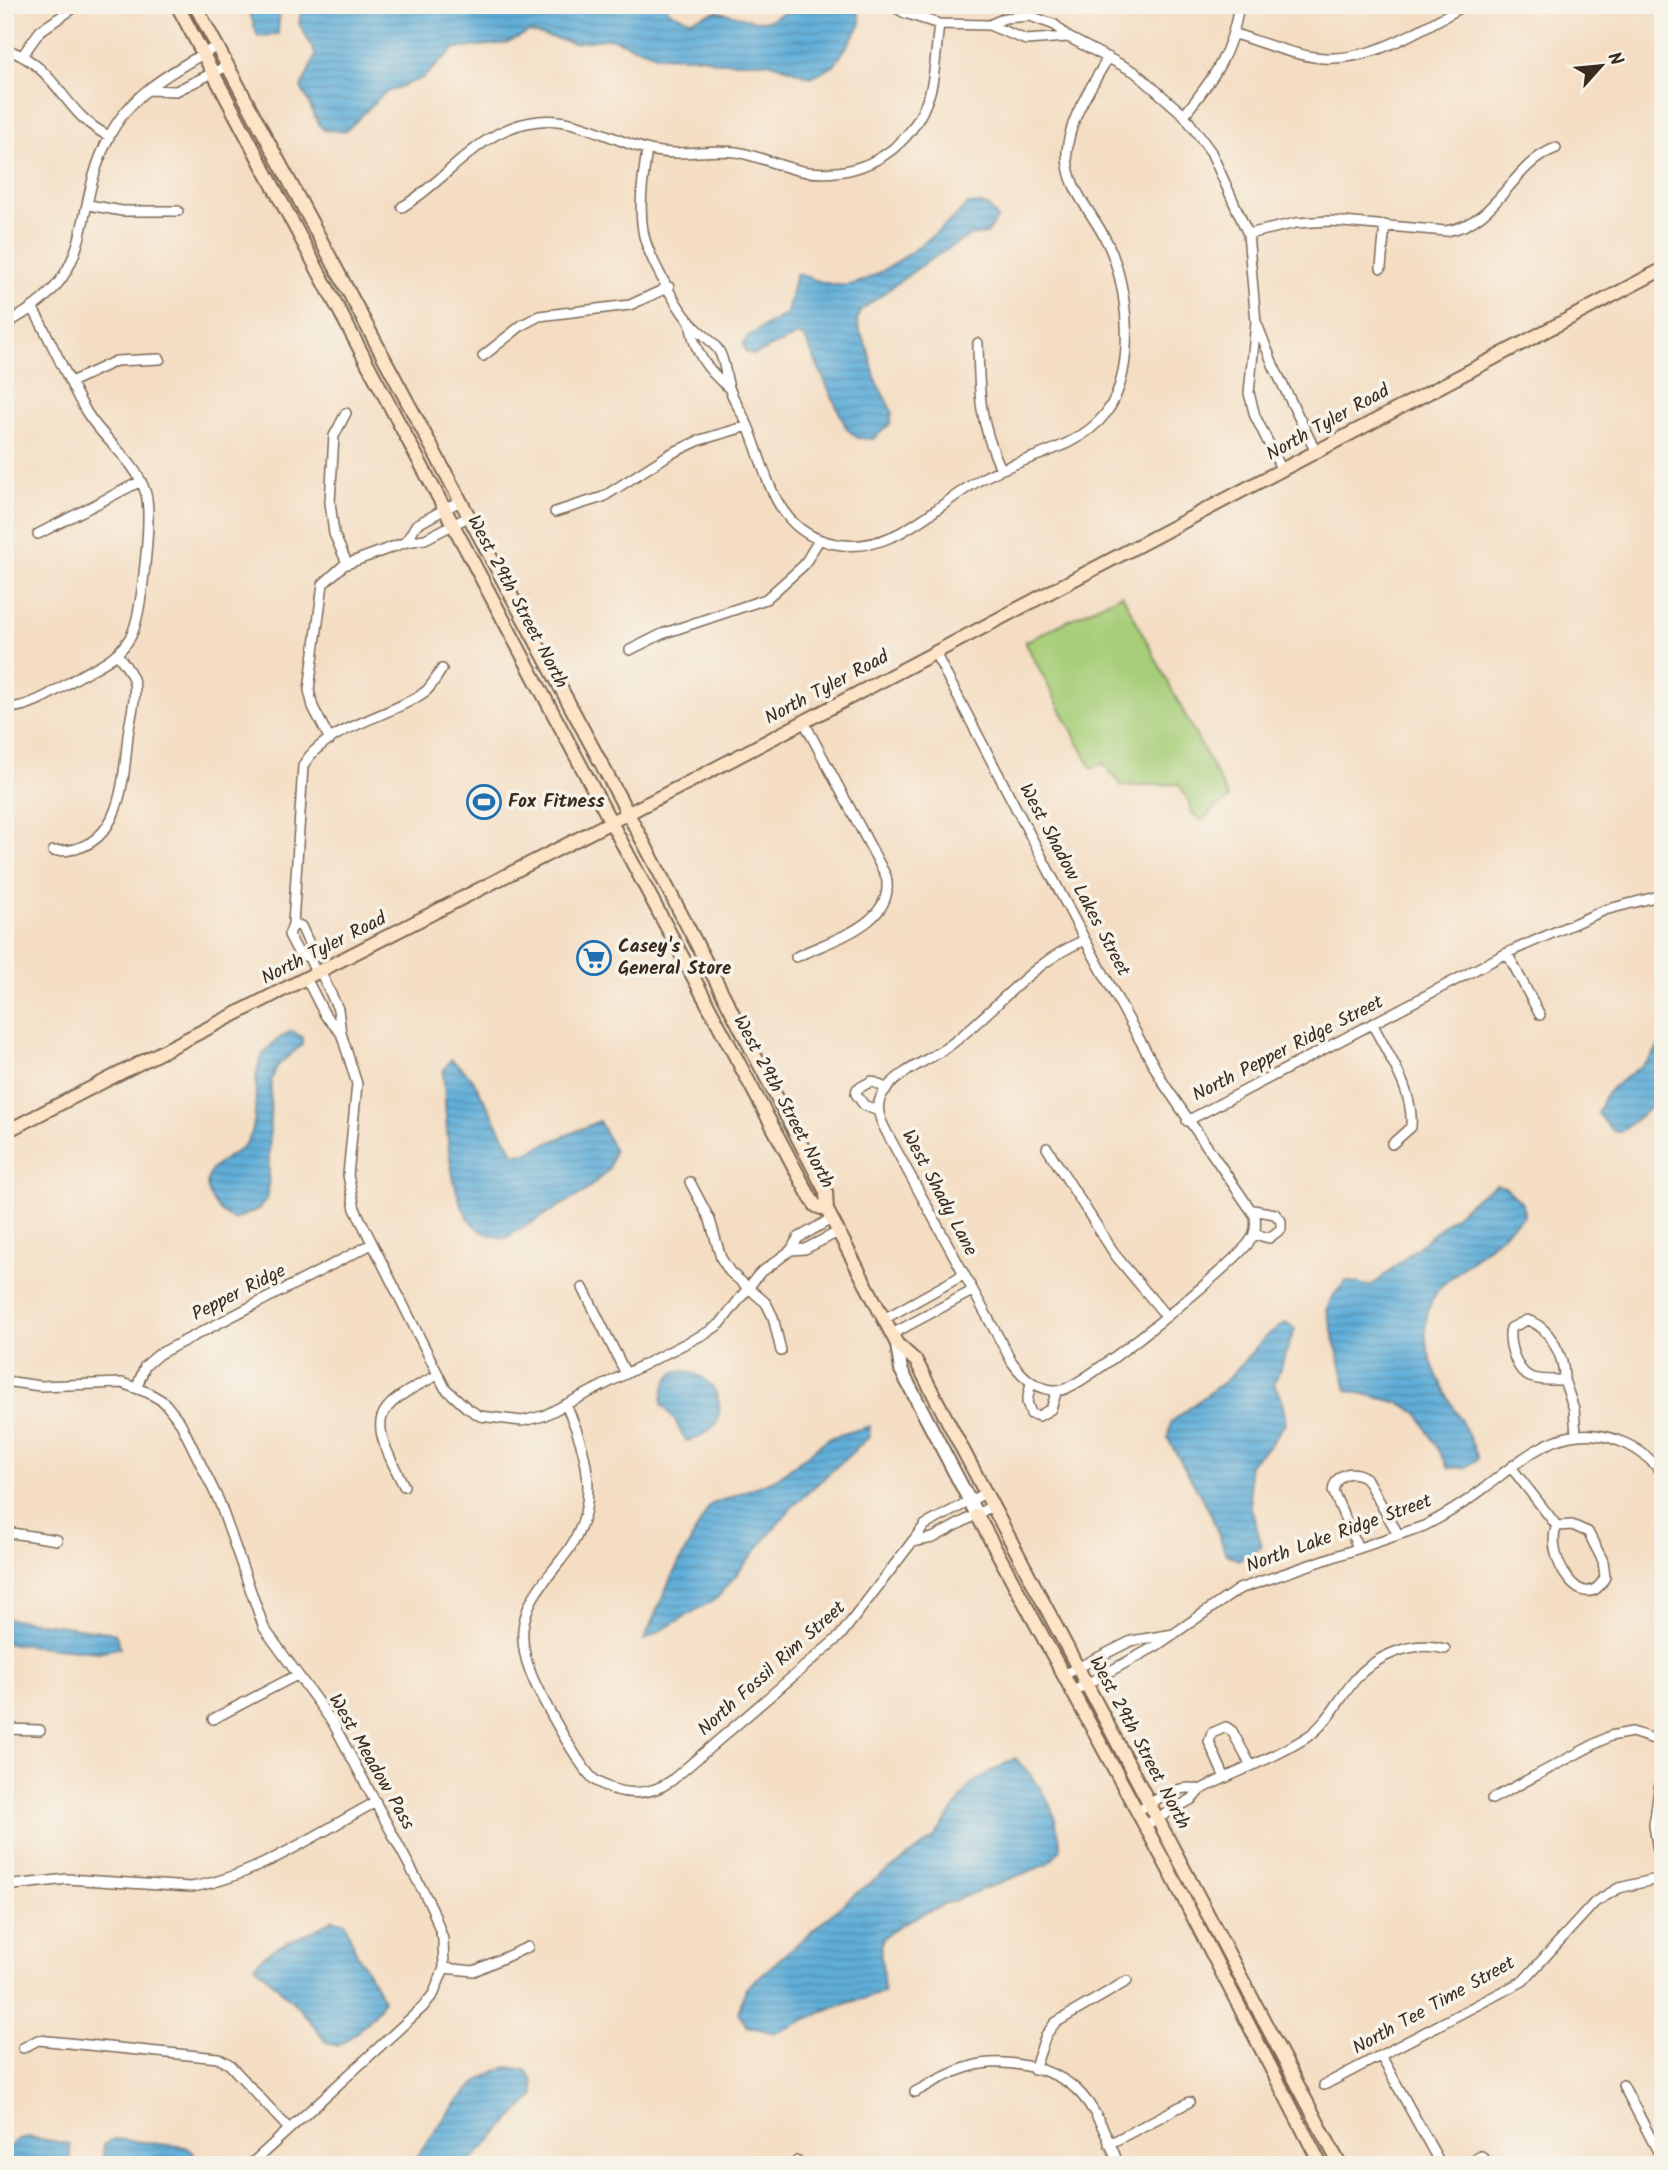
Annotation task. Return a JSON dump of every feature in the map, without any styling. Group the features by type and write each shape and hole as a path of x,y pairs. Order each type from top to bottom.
{"main road":[{"name":"West 29th Street North","path":"177,5 810,1197 832,1220"},
{"name":"West 29th Street North","path":"195,5 627,813 826,1192 832,1220 894,1339 916,1361 1340,2165"},
{"name":"North Tyler Road","path":"5,1132 315,976 804,722 1663,269"},
{"name":"West 29th Street North","path":"977,1515 1074,1691 1321,2165"}],"street":[{"path":"22,56 40,31 78,5"},
{"path":"891,5 905,13 939,24 989,25 1027,40 1068,37"},
{"path":"1184,115 1210,84 1235,34 1239,5"},
{"path":"1235,34 1312,57 1340,59 1388,46 1466,5"},
{"path":"989,25 1005,18 1030,16 1055,25 1068,37 1135,72 1184,115 1211,152 1248,234 1256,322 1249,393 1255,416 1282,471"},
{"path":"402,207 419,197 481,142 520,124 550,121 579,124 646,150 684,155 732,151 765,158 804,172 854,170 876,162 898,146 921,110 930,92 939,24"},
{"path":"5,324 33,309 55,289 71,266 78,250 109,136 125,113 159,78 217,46"},
{"path":"5,49 22,56 51,77 83,122 109,136"},
{"path":"646,150 640,206 644,237 657,268 690,322 707,335 720,353 729,388 748,426 768,486 780,510 798,528 819,540 839,545 865,545 886,541 901,535 967,487 1001,469 1086,433 1105,414 1121,381 1124,369 1124,293 1118,268 1105,239 1070,179 1067,153 1071,127 1108,57"},
{"path":"149,90 176,91 227,66"},
{"path":"1248,234 1296,223 1331,221 1446,231 1477,222 1538,155 1556,148"},
{"path":"89,205 122,211 178,211"},
{"path":"1381,268 1385,225"},
{"path":"483,356 522,325 539,316 629,305 669,287"},
{"path":"5,708 27,704 117,654 130,637 138,615 148,512 141,481 133,466 94,422 33,309"},
{"path":"690,322 693,345 701,360 710,373 729,388"},
{"path":"1256,322 1273,367 1316,452"},
{"path":"978,343 980,407 986,439 1001,469"},
{"path":"71,382 116,361 160,359"},
{"path":"346,413 334,436 330,502 334,534 347,563"},
{"path":"555,512 603,497 670,454 700,440 748,426"},
{"path":"38,534 141,481"},
{"path":"406,542 416,525 460,501"},
{"path":"330,740 313,707 309,690 319,592 332,574 347,563 406,542 425,539 468,517"},
{"path":"630,650 662,634 766,599 804,565 819,540"},
{"name":"West Shadow Lakes Street","path":"935,653 1085,940 1187,1121"},
{"path":"53,851 69,851 97,836 109,824 122,799 134,684 117,654"},
{"path":"308,956 300,956 289,936 293,924 303,766 308,756 330,740 427,690 442,669"},
{"path":"796,957 877,915 886,902 888,889 886,876 804,722"},
{"name":"North Pepper Ridge Street","path":"1253,1210 1187,1121 1507,953 1605,910 1663,895"},
{"path":"293,924 301,926 312,950 308,956"},
{"path":"878,1111 879,1101 895,1080 951,1044 1031,971 1063,949 1085,940"},
{"path":"1507,953 1540,1015"},
{"path":"308,956 325,1015 341,1033"},
{"path":"315,976 338,1009 341,1033 357,1084 348,1175 355,1209 444,1388 480,1416 522,1421 543,1416 720,1324 748,1286 791,1250 798,1238 832,1220"},
{"path":"709,1004 723,997"},
{"path":"1373,1025 1408,1096 1412,1115 1411,1127 1392,1144"},
{"name":"West Shady Lane","path":"887,1089 872,1081 857,1089 856,1094 864,1105 878,1111 887,1133 972,1291"},
{"path":"1046,1148 1116,1256 1166,1316"},
{"path":"690,1182 710,1220 721,1258 730,1272 766,1303 773,1317 781,1351"},
{"path":"894,1339 972,1291 1012,1362 1031,1383 1057,1390 1071,1387 1166,1316 1244,1250 1254,1234 1256,1225 1253,1210 1275,1213 1281,1222 1281,1229 1269,1238 1254,1234"},
{"name":"Pepper Ridge","path":"137,1387 145,1366 159,1354 372,1244"},
{"path":"884,1319 963,1275"},
{"path":"583,1288 626,1374"},
{"path":"1564,1380 1526,1376 1512,1348 1511,1328 1527,1320 1538,1323 1546,1331 1564,1370 1564,1380 1574,1409 1576,1434"},
{"name":"West 29th Street North","path":"894,1339 901,1370 977,1515"},
{"path":"404,1486 382,1442 379,1428 382,1414 397,1395 438,1374"},
{"name":"West Meadow Pass","path":"5,1381 40,1386 122,1384 137,1387 164,1402 180,1422 219,1501 264,1628 333,1723 440,1926 444,1968"},
{"path":"1031,1383 1027,1402 1031,1414 1039,1416 1051,1409 1057,1390"},
{"name":"North Fossil Rim Street","path":"566,1405 582,1440 589,1477 588,1494 577,1536 564,1558 539,1585 529,1605 523,1628 524,1651 531,1673 588,1773 613,1789 633,1794 661,1788 671,1782 840,1636 925,1525 985,1493"},
{"name":"North Lake Ridge Street","path":"1074,1691 1176,1634 1239,1589 1424,1526 1452,1512 1511,1467 1560,1436 1594,1434 1614,1438 1659,1461 1663,1475"},
{"path":"1511,1467 1557,1526 1580,1528 1591,1536 1605,1567 1605,1577 1597,1587 1581,1591 1568,1581 1552,1541 1557,1526"},
{"path":"1358,1548 1333,1491 1339,1477 1348,1473 1359,1473 1366,1478 1398,1534"},
{"path":"912,1542 933,1538 992,1506"},
{"path":"943,1516 950,1529"},
{"path":"5,1532 57,1540"},
{"name":"North Lake Ridge Street","path":"1065,1674 1130,1641 1151,1635 1176,1634"},
{"path":"1144,1826 1192,1799 1200,1790 1312,1734 1364,1669 1403,1650 1423,1645 1445,1649"},
{"path":"213,1719 298,1675"},
{"path":"1225,1778 1209,1742 1212,1733 1218,1728 1226,1727 1232,1731 1251,1766"},
{"path":"5,1729 40,1730"},
{"path":"1492,1799 1610,1736 1632,1732 1663,1742"},
{"name":"North Tee Time Street","path":"1324,2085 1523,1981 1581,1916 1607,1894 1662,1881 1654,1825 1663,1761"},
{"path":"1136,1811 1188,1786 1200,1790"},
{"path":"5,1886 67,1879 191,1887 208,1885 238,1875 376,1802"},
{"path":"250,2165 423,2007 434,1993 444,1968 474,1970 528,1947"},
{"path":"1034,2070 1046,2035 1055,2023 1127,1982"},
{"path":"1248,2025 1262,2017"},
{"path":"23,2048 38,2040 218,2058 229,2064 289,2129"},
{"path":"1381,2056 1441,2165"},
{"path":"915,2092 971,2066 1006,2063 1034,2070 1076,2089 1109,2144 1118,2165"},
{"path":"1623,2085 1663,2161"},
{"path":"1109,2144 1189,2102"},
{"path":"1465,2165 1481,2156 1490,2165"}],"green space":[{"path":"1122,594 1229,799 1213,809 1203,821 1190,812 1191,805 1179,784 1122,786 1103,763 1092,769 1025,642"}],"water":[{"path":"247,5 280,5 278,34 258,37"},
{"path":"303,5 663,5 672,13 690,20 717,11 757,21 770,20 798,5 852,5 858,10 861,24 834,66 811,77 769,62 716,62 702,57 659,56 610,38 574,43 529,32 506,43 454,49 423,78 384,93 346,131 324,130 301,88 316,55 299,23"},
{"path":"968,204 986,205 992,210 997,219 987,234 969,236 922,265 860,311 857,321 860,332 868,349 876,381 892,412 890,424 873,439 858,438 847,429 805,338 798,335 754,355 746,352 743,344 749,336 787,313 796,274 842,286 862,281 912,252"},
{"path":"292,1031 302,1037 302,1045 278,1065 271,1080 268,1197 259,1209 234,1220 214,1204 208,1180 217,1165 239,1150 251,1135 260,1062 276,1041"},
{"path":"1663,1041 1663,1097 1620,1132 1613,1131 1598,1114 1604,1097 1614,1086 1648,1061"},
{"path":"451,1059 472,1078 514,1154 526,1153 599,1121 614,1150 609,1169 586,1191 505,1238 478,1229 462,1207 452,1170 443,1071"},
{"path":"1496,1185 1505,1187 1523,1204 1524,1216 1440,1287 1429,1309 1425,1331 1436,1374 1470,1438 1478,1459 1464,1468 1449,1468 1417,1412 1400,1403 1347,1390 1327,1310 1332,1297 1346,1281 1369,1286 1378,1281 1479,1195"},
{"path":"1286,1323 1295,1329 1274,1384 1282,1400 1286,1422 1268,1447 1249,1464 1251,1508 1262,1546 1253,1554 1239,1560 1226,1554 1210,1512 1168,1439 1171,1422 1230,1377 1268,1334"},
{"path":"678,1371 698,1375 705,1380 712,1386 719,1403 717,1423 703,1435 686,1441 662,1404 665,1384"},
{"path":"870,1426 869,1437 791,1508 717,1598 644,1640 671,1578 710,1505 776,1479 829,1438"},
{"path":"5,1618 115,1633 120,1647 98,1652 5,1643"},
{"path":"1015,1758 1041,1788 1056,1821 1061,1849 1048,1864 936,1908 885,1936 881,1947 883,1993 831,2008 776,2033 747,2026 738,2013 746,1988 855,1894 934,1838 971,1784"},
{"path":"333,1919 345,1923 357,1954 383,1998 371,2018 337,2046 327,2042 300,2009 255,1965 281,1945 314,1931"},
{"path":"508,2067 526,2070 533,2081 535,2095 467,2165 409,2165 452,2108 476,2083"},
{"path":"29,2137 70,2144 70,2165 5,2165 5,2150 19,2139"},
{"path":"115,2139 186,2147 193,2152 197,2165 102,2165 104,2144"}],"place":[{"name":"Fox Fitness","path":"484,802"},
{"name":"Casey's General Store","path":"594,958"}]}
